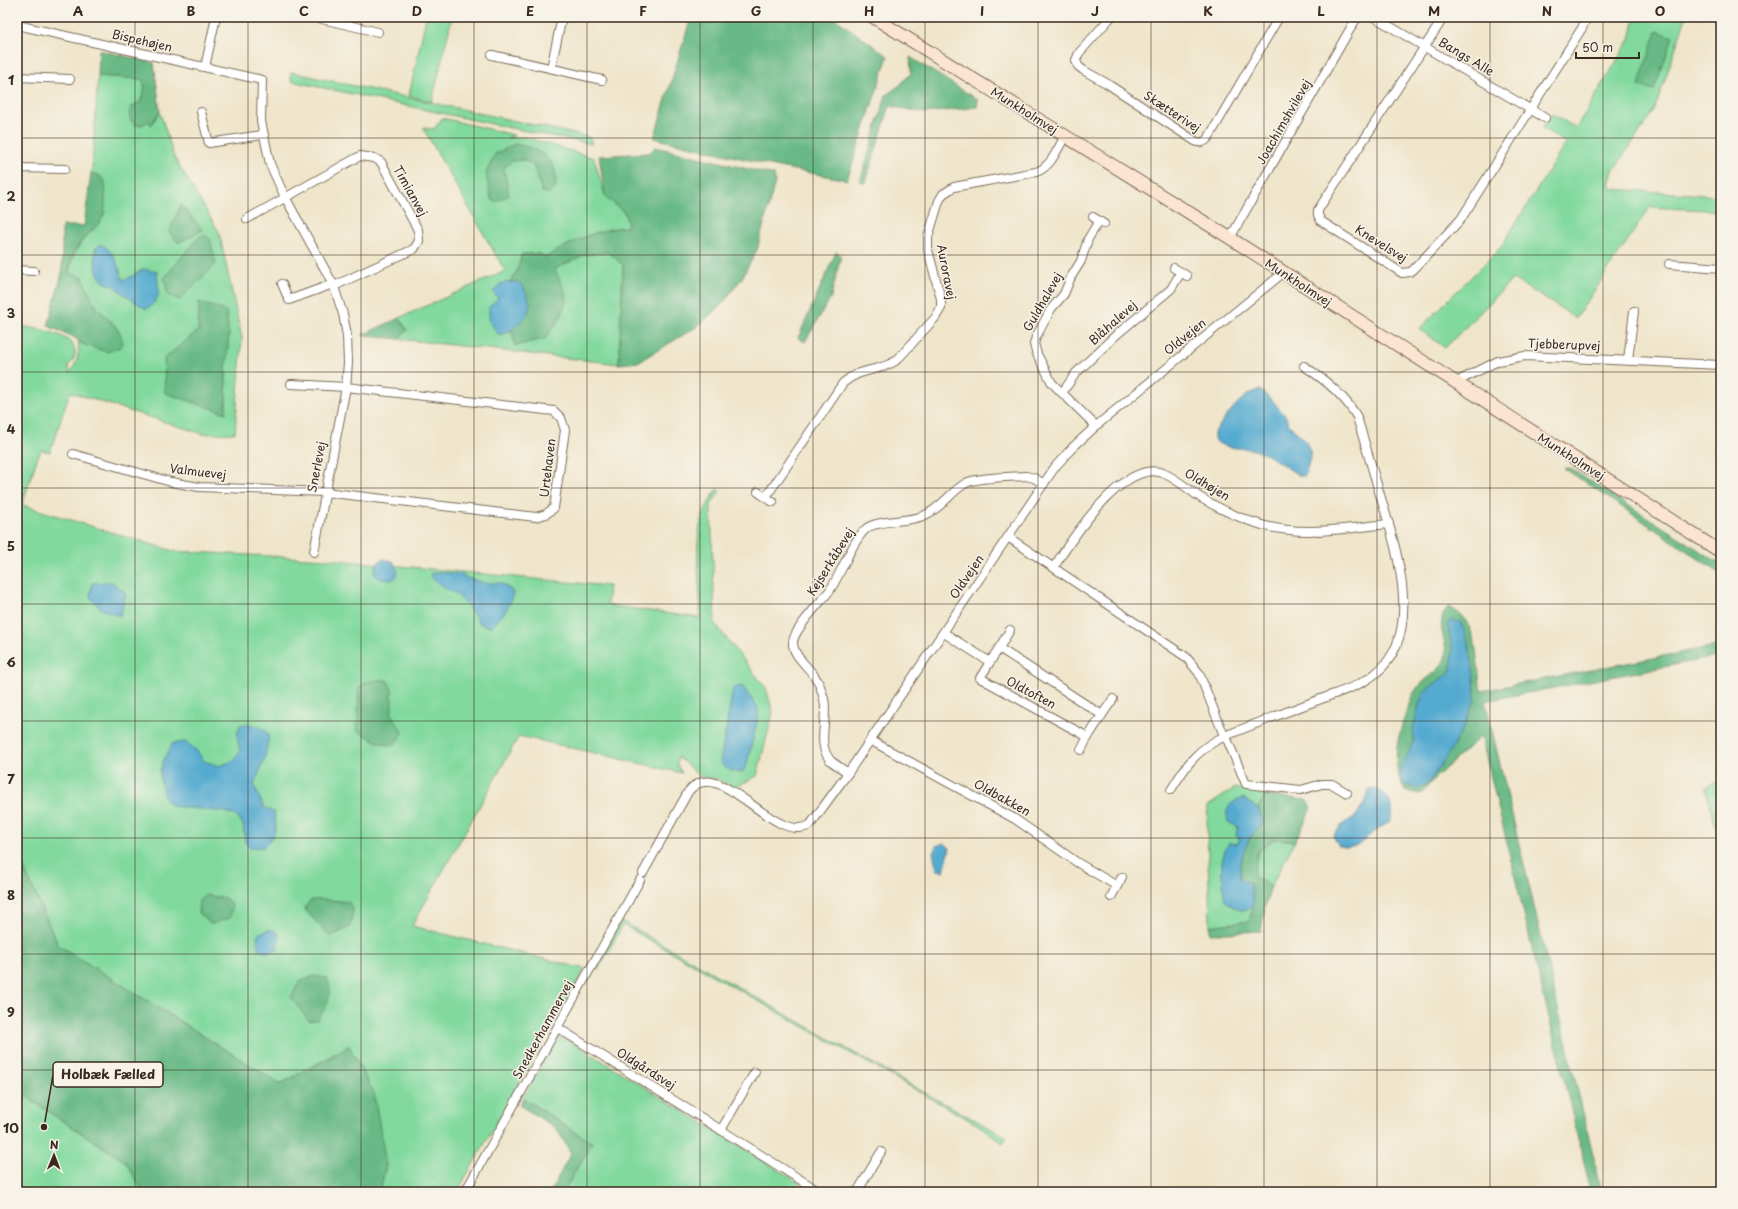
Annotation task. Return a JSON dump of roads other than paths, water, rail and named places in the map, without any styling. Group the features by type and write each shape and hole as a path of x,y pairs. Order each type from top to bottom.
{"street":[{"path":"205,67 216,17"},
{"path":"313,17 378,32"},
{"path":"551,68 562,17"},
{"name":"Munkholmvej","path":"873,17 1230,238 1282,273 1721,552"},
{"name":"Skætterivej","path":"1111,17 1079,53 1076,60 1078,66 1200,143 1204,142 1209,137 1279,17"},
{"name":"Joachimshvilevej","path":"1230,238 1357,17"},
{"name":"Bangs Alle","path":"1374,17 1545,118"},
{"name":"Knevelsvej","path":"1444,17 1319,207 1318,212 1321,221 1402,273 1413,270 1461,219 1582,28 1587,17"},
{"name":"Bispehøjen","path":"17,25 262,80"},
{"path":"492,55 602,80"},
{"path":"17,77 70,79"},
{"name":"Snerlevej","path":"262,80 260,111 262,135 270,164 333,285 343,314 347,336 348,363 346,387 324,492 314,552"},
{"path":"201,112 209,143 262,135"},
{"name":"Auroravej","path":"766,497 843,383 857,374 888,366 897,360 939,312 941,303 929,257 927,243 930,227 943,194 954,188 1036,172 1043,169 1048,165 1065,136"},
{"name":"Timianvej","path":"286,197 360,156 368,156 381,162 418,230 419,241 414,249 333,285"},
{"path":"17,168 65,169"},
{"path":"247,219 286,197"},
{"name":"Guldhalevej","path":"1096,426 1052,383 1037,354 1035,339 1051,309 1064,294 1071,277 1081,260 1088,239 1099,220"},
{"path":"1669,264 1721,268"},
{"path":"17,270 34,271"},
{"name":"Blåhalevej","path":"1062,393 1076,373 1115,336 1171,289 1181,272"},
{"name":"Oldvejen","path":"685,798 692,787 696,784 705,782 713,783 738,796 788,828 801,829 810,825 848,773 944,633 1008,536 1065,456 1096,426 1282,273"},
{"path":"282,284 290,300 333,285"},
{"path":"1628,360 1634,311"},
{"name":"Tjebberupvej","path":"1458,384 1462,379 1492,364 1516,357 1535,355 1721,365"},
{"path":"1171,790 1189,762 1195,755 1208,745 1225,736 1362,682 1376,674 1387,663 1399,639 1403,610 1400,563 1357,417 1338,393 1317,374 1304,366"},
{"path":"290,384 346,387"},
{"name":"Urtehaven","path":"324,492 536,517 549,513 556,504 565,430 561,418 554,411 346,387"},
{"name":"Valmuevej","path":"72,454 185,485 324,492"},
{"name":"Oldhøjen","path":"1054,567 1088,516 1104,500 1131,479 1147,472 1158,472 1164,474 1222,509 1247,520 1273,528 1291,531 1322,532 1389,524"},
{"name":"Kejserkåbevej","path":"848,773 831,760 825,750 823,740 826,709 824,697 818,681 797,655 793,644 797,630 837,579 862,533 872,526 909,520 929,513 970,481 1026,476 1034,478 1044,484"},
{"path":"758,492 773,502"},
{"path":"1008,536 1180,652 1191,662 1205,687 1244,782 1248,786 1301,790 1322,784 1332,784 1346,793"},
{"path":"999,648 1010,630"},
{"path":"944,633 990,662"},
{"name":"Oldtoften","path":"1088,737 980,678 999,648 1102,715"},
{"path":"1081,750 1113,699"},
{"name":"Oldbakken","path":"870,740 1016,819 1087,868 1117,886"},
{"name":"Snedkerhammervej","path":"465,1192 558,1028 685,798"},
{"path":"1110,896 1122,876"},
{"name":"Oldgårdsvej","path":"558,1028 820,1192"},
{"path":"721,1130 755,1072"},
{"path":"857,1192 881,1152"}],"water":[{"path":"101,244 113,255 123,280 144,269 157,272 158,293 155,302 146,309 114,286 104,282 98,275 95,258 95,249"},
{"path":"506,282 518,282 523,286 530,301 528,314 512,330 499,335 489,321 489,307 498,298 493,292 500,284"},
{"path":"1260,390 1273,401 1286,417 1289,425 1307,442 1311,455 1305,476 1300,476 1260,452 1223,446 1214,439 1214,433 1239,401 1252,392"},
{"path":"383,559 393,561 398,571 396,577 391,580 380,579 374,574 376,565"},
{"path":"437,572 460,574 467,578 486,583 502,583 513,592 508,607 491,627 480,624 470,609 457,595 438,584 432,578 430,574"},
{"path":"112,582 126,593 120,616 101,609 90,597 92,583"},
{"path":"1452,619 1455,622 1460,621 1470,651 1475,703 1472,705 1464,727 1426,786 1417,788 1404,785 1401,780 1400,772 1414,740 1413,728 1424,692 1450,672 1453,651 1447,625"},
{"path":"738,686 743,687 758,708 758,718 746,768 742,772 730,770 724,767 720,762 733,689"},
{"path":"249,724 262,728 269,734 265,758 254,785 264,808 274,812 276,823 275,831 271,839 264,847 251,848 245,843 243,824 236,816 226,812 172,806 165,800 160,775 160,770 164,759 173,743 186,742 197,751 204,761 219,766 233,761 240,752 237,735 240,725"},
{"path":"1373,789 1383,793 1389,801 1392,812 1389,822 1355,846 1339,846 1333,836 1343,824 1356,816 1367,798 1369,790"},
{"path":"1243,798 1258,809 1263,820 1260,828 1247,843 1242,857 1240,878 1250,884 1253,897 1253,906 1244,911 1234,907 1225,900 1222,865 1224,853 1229,843 1236,844 1240,841 1236,835 1238,827 1228,822 1227,809 1231,804"},
{"path":"944,843 950,848 944,871 937,870 933,853 936,846"},
{"path":"271,929 279,934 277,949 268,953 259,950 257,939 258,934"}],"place":[{"name":"Holbæk Fælled","path":"44,1127"}]}
